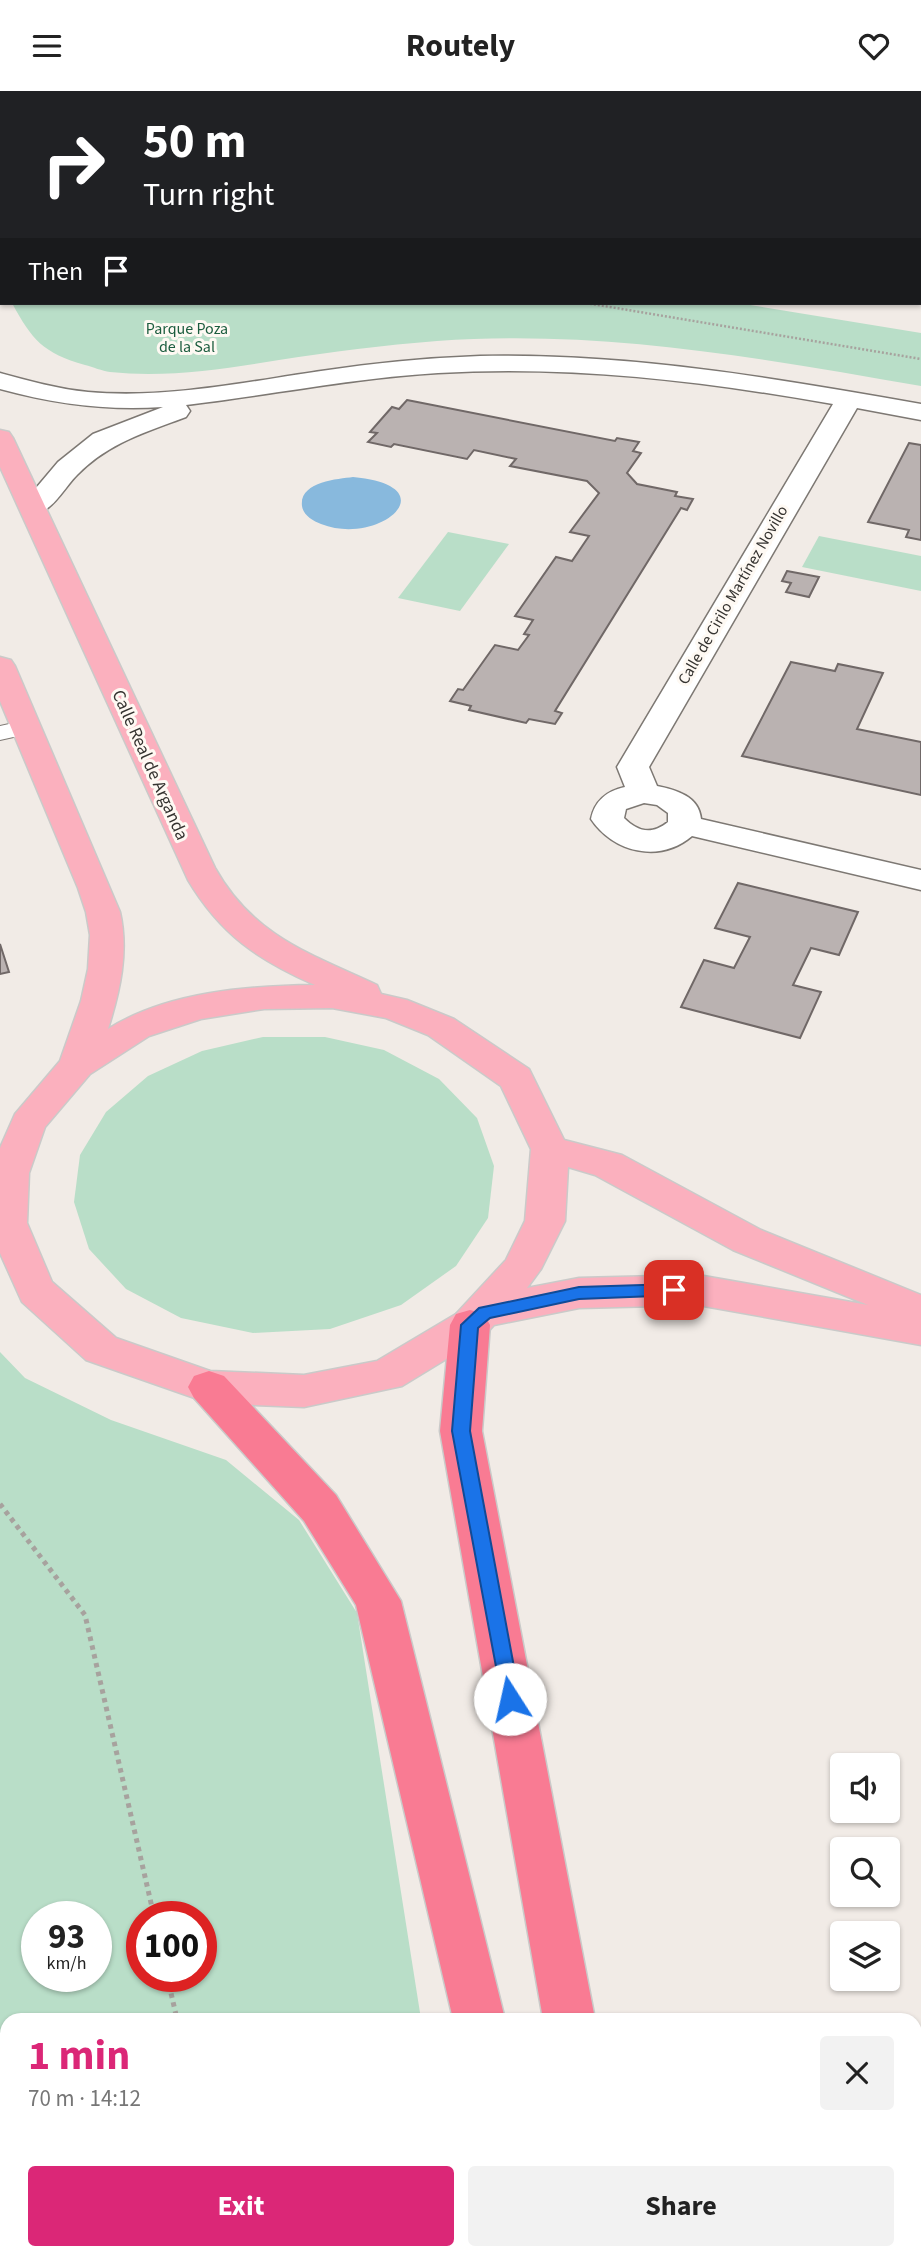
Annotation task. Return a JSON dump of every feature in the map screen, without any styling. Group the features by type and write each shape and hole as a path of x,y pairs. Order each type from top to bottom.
{"highway":[{"path":"477,1319 461,1431 568,2013"},
{"path":"209,1387 320,1508 378,1601 478,2013"}],"main road":[{"name":"Calle Real de Arganda","path":"0,438 34,507 186,843 222,907 248,933 281,953 394,1007"},
{"path":"0,666 13,730 96,895 107,932 107,962 100,998 77,1065"},
{"path":"318,996 394,1007 441,1027 516,1078 550,1149 545,1221 521,1269 477,1319 387,1375 304,1391 209,1387 101,1349 36,1291 7,1223 10,1173 28,1123 77,1065 136,1028 196,1008 264,997 318,996"},
{"path":"550,1149 608,1165 747,1240 921,1312"},
{"path":"477,1319 579,1293 698,1290 921,1330"}],"street":[{"path":"0,381 77,400 137,401 254,390 390,370 439,366 592,364 695,373 921,412"},
{"path":"34,507 68,468 102,440 156,417 254,390"},
{"name":"Calle de Cirilo Martínez Novillo","path":"644,793 633,767 849,399"},
{"path":"644,793 678,803 687,818 679,832 657,841 643,841 619,834 607,820 612,804 620,798 644,793"},
{"path":"685,825 921,880"}],"path":[{"path":"598,305 921,359"},
{"path":"0,1504 85,1615 151,1901"},
{"path":"171,1992 176,2013"}],"green space":[{"name":"Parque Poza de la Sal","path":"13,305 750,305 921,333 921,386 801,365 680,349 559,339 498,338 358,349 195,372 131,374 101,370 59,355 40,343 26,327"},
{"path":"448,532 509,544 460,611 398,598"},
{"path":"819,536 921,556 921,591 802,567"},
{"path":"263,1037 325,1037 384,1050 439,1079 477,1118 494,1166 488,1218 456,1266 401,1305 330,1329 253,1333 181,1318 126,1289 89,1249 74,1202 80,1155 106,1112 148,1076 202,1051"},
{"path":"0,1352 25,1378 111,1420 226,1460 299,1520 357,1613 420,2013 0,2013"}],"water":[{"path":"353,477 382,483 397,491 401,502 395,512 382,522 364,528 343,529 318,523 304,512 303,498 313,487 320,483"}],"building":[{"path":"407,400 615,441 617,438 639,442 633,451 641,453 627,473 637,484 677,492 675,496 693,499 687,510 681,508 555,711 562,713 555,724 529,719 526,723 469,710 471,706 450,701 458,689 463,690 495,645 518,650 529,635 524,634 533,620 515,616 556,557 572,561 589,536 570,532 599,493 587,481 510,466 516,459 474,450 467,459 394,444 391,447 368,442 377,433 370,432 392,407 399,409"},
{"path":"909,443 921,445 921,540 906,537 909,530 868,522"},
{"path":"787,571 819,577 809,597 786,592 791,583 782,581"},
{"path":"791,662 835,671 838,664 883,673 857,729 921,742 921,795 742,756"},
{"path":"738,883 858,912 839,955 811,948 793,985 821,992 800,1038 681,1007 704,960 734,968 750,937 715,928"},
{"path":"0,944 9,972 0,974"}],"route":[{"path":"510,1699 461,1431 470,1325 485,1312 579,1293 674,1290"}]}
